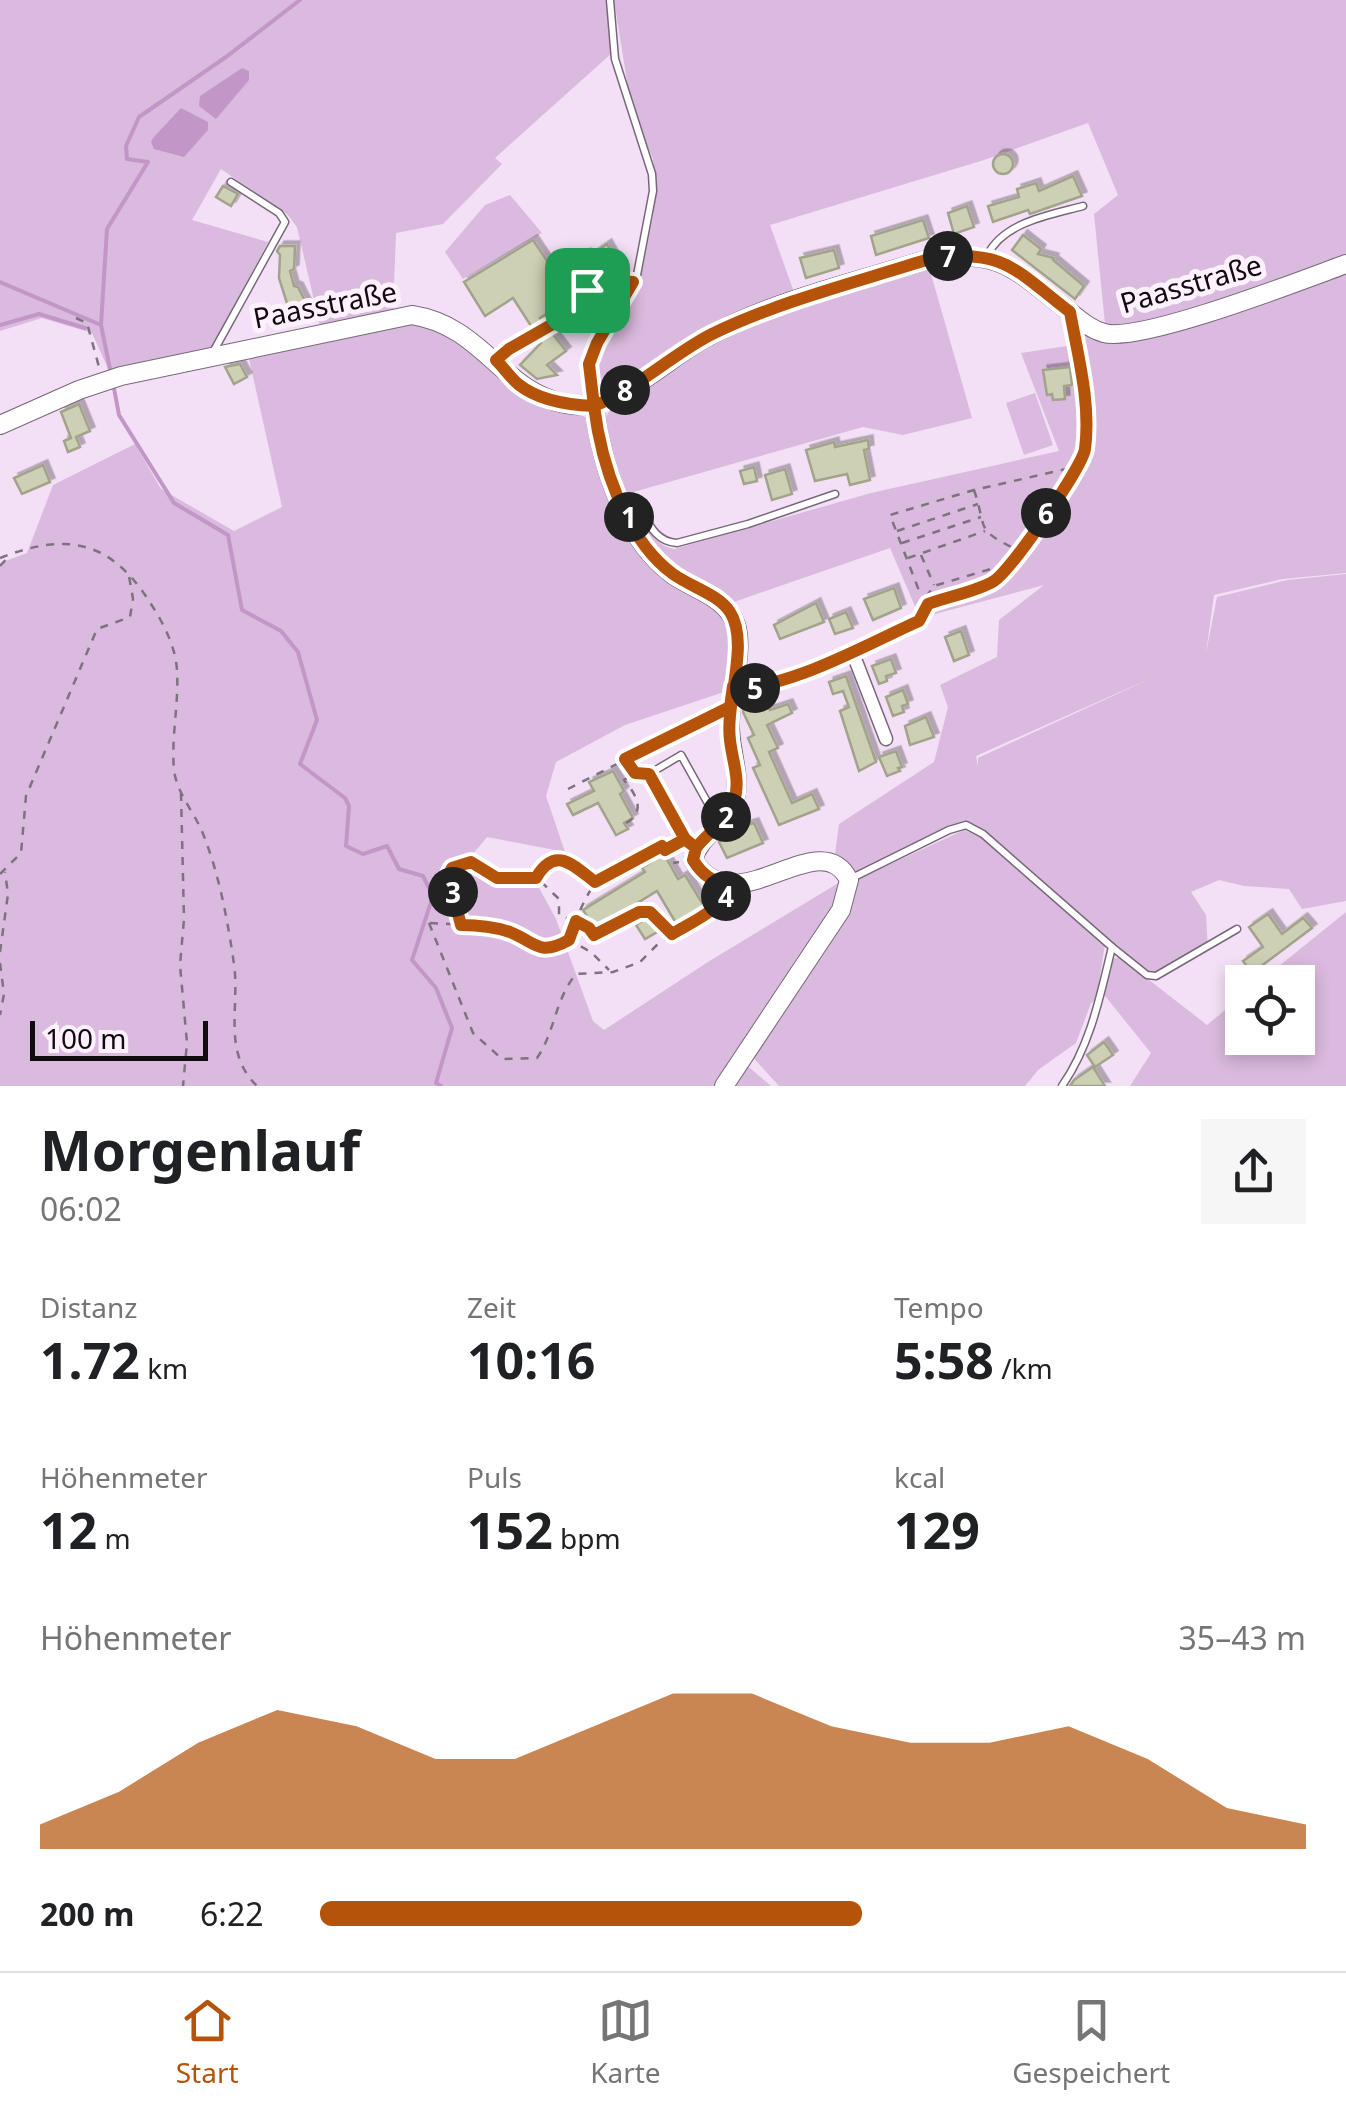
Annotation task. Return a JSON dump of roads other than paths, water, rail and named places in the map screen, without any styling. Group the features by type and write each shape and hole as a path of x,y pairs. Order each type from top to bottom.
{"street":[{"path":"724,1086 841,910 848,880 843,868 830,862 808,861 752,883 730,885 709,878 692,849 724,820 735,798 730,707 738,636 731,613 722,603 674,576 648,552 621,502 598,442 594,406 612,399 706,337 738,322 929,259 960,254 988,256"},
{"name":"Paasstraße","path":"988,256 1006,264 1090,328 1106,334 1140,333 1346,264"},
{"name":"Paasstraße","path":"0,425 108,380 412,315 450,325 496,360 520,385 542,397 570,405 594,406"},
{"path":"733,686 750,689 777,684 919,621"},
{"path":"852,650 886,739"}],"lane":[{"path":"594,406 589,364 633,282 644,252 652,192 652,174 615,58 610,0"},
{"path":"212,355 286,222 279,213 231,182"},
{"path":"988,256 998,236 1084,206"},
{"path":"496,360 586,305 587,290 602,280 633,282"},
{"path":"621,502 638,505 656,536 677,543 748,524 834,494"},
{"path":"692,849 649,774 681,755 710,807"},
{"path":"848,880 966,825 982,834 1148,975 1156,976 1237,929"},
{"path":"1062,1086 1080,1061 1112,948"}],"waterway":[{"path":"111,374 101,325 107,229 148,162 127,159 126,146 139,117 300,0"},
{"path":"0,282 101,325"},
{"path":"0,325 39,314 85,328"},
{"path":"113,383 119,415 174,503 228,535 242,610 281,631 298,652 317,720 300,764 345,798 349,806 346,846 363,854 387,846 399,869 423,876 433,896 412,960 436,988 452,1028 436,1083 441,1086"}]}
